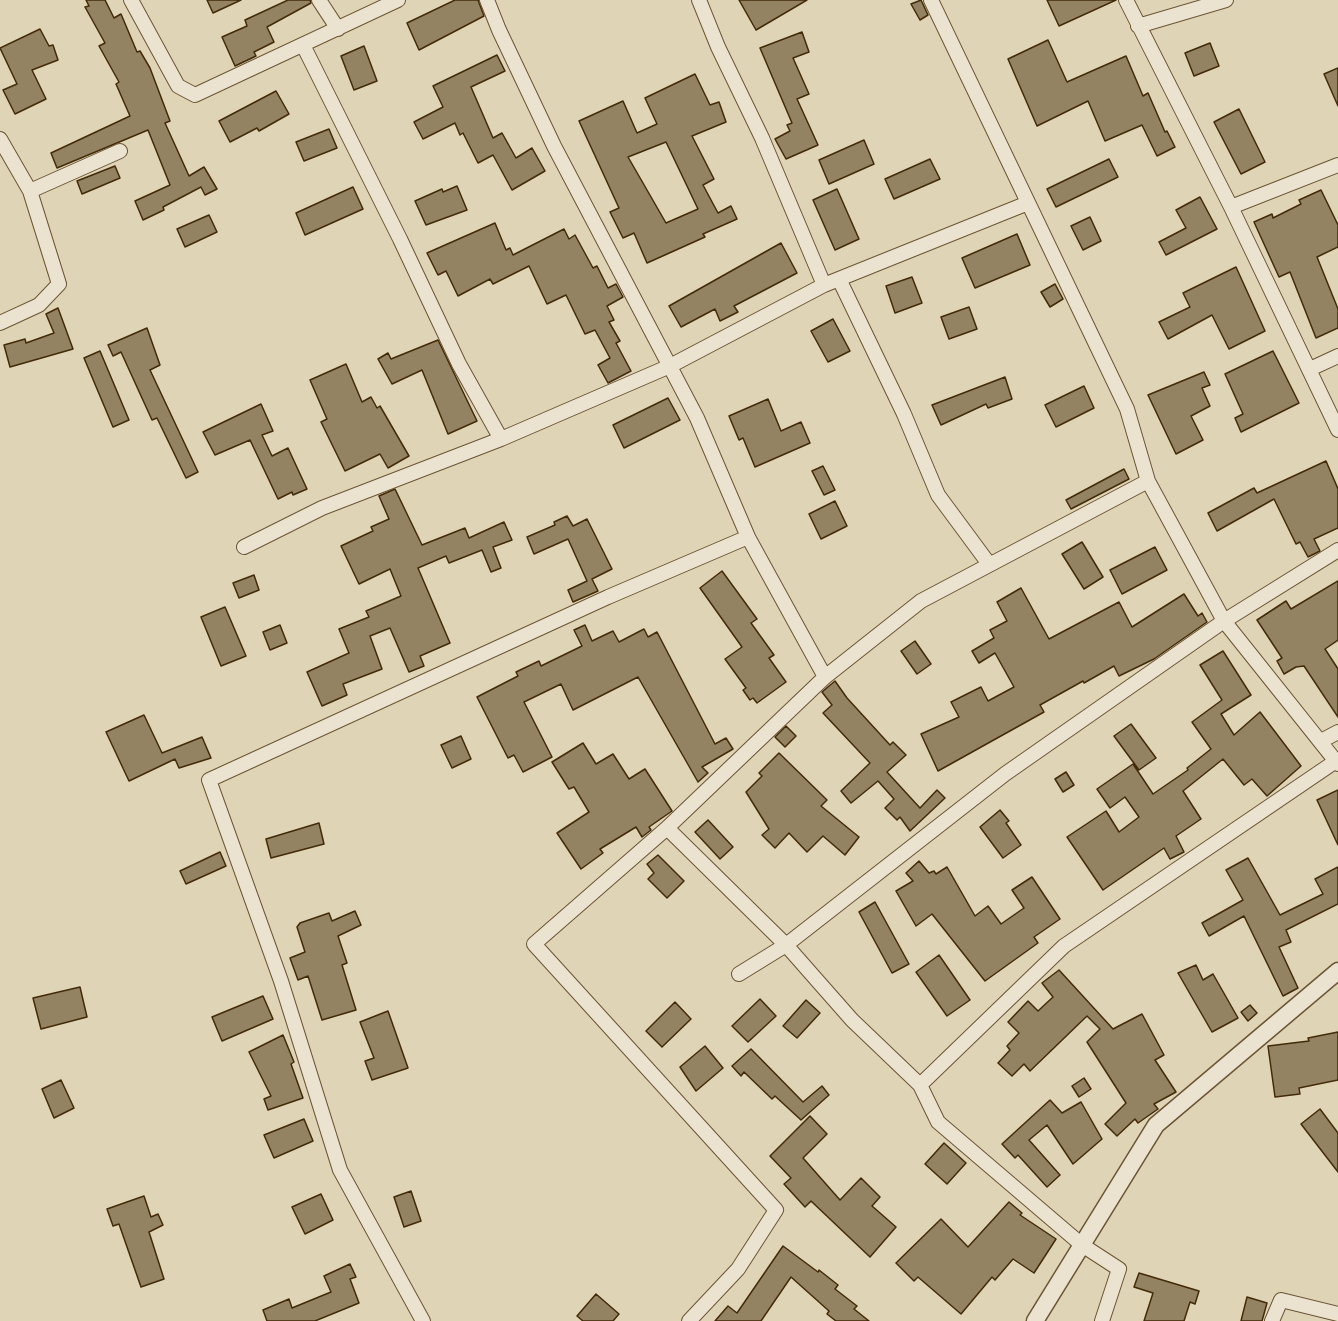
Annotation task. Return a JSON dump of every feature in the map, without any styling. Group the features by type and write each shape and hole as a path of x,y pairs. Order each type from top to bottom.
{"street":[{"path":"131,0 178,86 195,94 398,0"},
{"path":"319,0 338,29"},
{"path":"487,0 554,146 697,418 748,537 825,677"},
{"path":"699,0 718,47 762,138 824,285"},
{"path":"920,1085 1064,946 1337,763 1322,741 1224,621 1148,481 1127,410 931,0"},
{"path":"1126,0 1231,207 1338,430"},
{"path":"1138,26 1226,0"},
{"path":"303,45 400,239 459,364 501,439"},
{"path":"0,139 30,191 59,284 39,305 0,323"},
{"path":"30,191 120,151"},
{"path":"1231,207 1338,165"},
{"path":"244,548 322,508 501,439 670,366 824,285 1028,203"},
{"path":"839,279 904,414 938,495 989,564"},
{"path":"1310,369 1338,356"},
{"path":"689,1321 738,1269 776,1210 534,944 667,828 825,677 921,601 1148,481"},
{"path":"423,1321 340,1170 281,981 209,780 608,597 748,537"},
{"path":"739,974 786,945 1005,774 1224,621 1338,550"},
{"path":"1322,741 1338,732"},
{"path":"667,828 786,945 852,1020 920,1085 938,1122 1082,1245 1119,1269 1102,1321"},
{"path":"1035,1321 1156,1125 1338,971"},
{"path":"1272,1321 1281,1299 1338,1314"}],"building":[{"path":"86,0 105,0 114,18 121,14 137,52 140,51 150,68 170,121 165,123 189,176 204,167 217,189 205,195 201,187 143,220 135,201 170,185 148,130 57,168 51,153 130,116 116,84 119,82 99,46 105,43 85,7 89,6"},
{"path":"207,0 241,0 213,13"},
{"path":"288,0 310,0 311,3 267,27 274,42 254,52 256,56 235,66 222,37 247,26 245,20"},
{"path":"455,0 478,0 484,16 419,50 407,23"},
{"path":"739,0 807,0 756,30"},
{"path":"921,0 928,15 920,20 911,4"},
{"path":"1047,0 1116,0 1059,26"},
{"path":"40,29 49,46 53,45 58,60 32,70 46,99 15,114 3,90 17,84 0,48"},
{"path":"802,32 809,52 793,58 809,94 797,99 818,145 786,159 775,139 790,131 787,125 792,123 760,48"},
{"path":"1048,40 1067,82 1126,56 1143,96 1148,93 1165,132 1167,131 1175,147 1157,156 1142,125 1105,141 1088,101 1037,126 1008,59"},
{"path":"1210,43 1219,66 1194,76 1185,53"},
{"path":"364,46 377,81 354,90 341,56"},
{"path":"497,55 505,71 471,87 493,138 502,133 516,158 532,148 545,171 512,190 493,155 478,163 463,133 460,135 455,123 423,139 414,122 443,107 433,86"},
{"path":"1338,68 1338,106 1324,74"},
{"path":"695,74 710,105 719,102 726,122 692,136 714,179 703,185 718,213 731,206 737,219 703,234 705,237 647,263 634,233 623,238 610,212 619,208 579,121 623,101 637,133 657,124 645,98","holes":["666,142 698,209 666,223 628,157"]},
{"path":"276,91 289,114 259,131 257,128 230,142 219,121"},
{"path":"1239,109 1265,162 1241,174 1214,122"},
{"path":"329,129 337,148 304,161 296,142"},
{"path":"864,140 874,164 829,184 819,160"},
{"path":"930,159 940,179 894,199 885,179"},
{"path":"1109,159 1118,177 1056,207 1047,189"},
{"path":"115,166 120,178 82,194 77,181"},
{"path":"457,186 467,210 426,225 415,201 442,189 443,192"},
{"path":"353,187 363,209 305,235 296,213"},
{"path":"837,189 859,239 835,250 813,200"},
{"path":"1321,190 1338,225 1338,247 1317,257 1338,309 1338,328 1316,338 1290,272 1279,277 1254,222 1272,214 1273,218 1301,204 1299,200"},
{"path":"1200,197 1217,229 1166,255 1159,242 1186,228 1176,210"},
{"path":"209,215 217,232 185,247 177,229"},
{"path":"1090,217 1101,241 1083,250 1071,226"},
{"path":"495,223 506,250 510,248 513,255 564,229 569,239 575,235 593,268 597,266 608,288 616,284 623,297 607,306 614,320 609,322 620,341 616,343 631,371 608,383 598,365 610,358 595,330 585,334 566,295 547,304 529,266 493,284 490,279 458,296 446,271 438,275 427,253"},
{"path":"1017,234 1030,265 975,288 962,258"},
{"path":"781,243 797,273 734,306 738,312 720,321 715,309 681,327 669,306"},
{"path":"1236,267 1265,331 1229,349 1212,315 1168,339 1159,322 1190,307 1183,293"},
{"path":"912,277 922,303 895,313 886,286"},
{"path":"1055,284 1063,299 1050,307 1041,292"},
{"path":"969,307 977,329 949,339 941,317"},
{"path":"58,308 73,349 10,367 4,345 25,339 26,343 54,333 46,314"},
{"path":"833,319 850,351 828,362 811,331"},
{"path":"147,328 160,365 150,370 198,472 186,478 157,418 152,420 121,352 113,356 108,345"},
{"path":"438,340 477,421 448,434 422,370 392,384 378,359 388,353 391,359"},
{"path":"100,351 129,420 113,427 84,358"},
{"path":"1273,351 1299,403 1241,432 1235,418 1243,414 1225,374"},
{"path":"346,364 362,402 371,397 377,408 380,406 409,456 388,468 380,454 345,471 321,422 327,419 310,380"},
{"path":"1204,372 1210,385 1202,388 1210,406 1191,416 1203,440 1176,454 1148,395"},
{"path":"1005,377 1012,399 988,408 986,404 941,425 932,405"},
{"path":"1084,386 1094,408 1056,427 1045,405"},
{"path":"668,398 680,420 624,448 613,425"},
{"path":"768,399 781,431 801,422 810,443 755,467 743,438 739,440 729,416"},
{"path":"261,404 273,431 262,435 272,456 288,448 307,489 293,495 292,492 278,499 250,440 215,455 203,432"},
{"path":"1326,461 1338,489 1338,528 1314,539 1320,551 1308,557 1300,542 1296,544 1274,499 1217,531 1208,513 1254,488 1257,493"},
{"path":"823,466 835,490 824,495 812,471"},
{"path":"1124,469 1129,479 1071,509 1066,500"},
{"path":"395,489 422,545 465,528 469,538 504,522 512,540 493,547 501,568 491,572 482,550 449,563 446,556 418,568 450,643 420,656 424,666 409,672 390,628 370,636 382,669 343,684 347,695 322,706 307,672 349,653 339,629 369,617 366,611 401,596 390,569 359,584 341,546 373,531 371,527 389,519 379,496"},
{"path":"835,501 847,526 821,539 809,514"},
{"path":"567,516 573,526 587,519 612,569 592,579 598,591 573,602 568,590 587,581 568,539 534,554 527,537 555,525 554,522"},
{"path":"1082,542 1103,577 1084,589 1062,554"},
{"path":"1155,547 1167,570 1122,594 1110,570"},
{"path":"722,571 757,619 751,623 774,655 769,658 786,682 757,703 753,698 750,700 743,690 746,688 725,659 742,647 700,588"},
{"path":"254,575 259,590 239,598 233,583"},
{"path":"1338,581 1338,640 1325,649 1338,669 1338,717 1304,666 1296,667 1284,674 1277,661 1282,658 1257,620 1286,601 1291,609"},
{"path":"1021,588 1049,639 1119,602 1132,627 1184,594 1198,616 1202,613 1207,622 1154,659 1119,676 1114,666 1084,683 1083,681 1040,705 1044,712 938,771 921,734 959,717 951,702 981,687 988,701 1014,687 995,653 979,663 972,651 994,638 990,630 1007,621 997,602"},
{"path":"225,607 246,656 221,666 201,617"},
{"path":"280,625 287,643 270,650 263,632"},
{"path":"585,625 592,641 613,631 619,642 644,629 648,637 657,632 715,744 726,738 733,749 702,767 708,773 698,782 638,677 573,710 561,684 524,702 552,757 523,772 514,755 508,758 477,697 518,676 516,672 539,661 541,666 582,646 574,630"},
{"path":"915,641 931,664 917,674 901,651"},
{"path":"1223,651 1251,695 1221,714 1234,735 1260,712 1301,766 1267,796 1252,779 1244,785 1223,759 1183,791 1201,819 1176,836 1184,852 1170,859 1164,848 1103,890 1067,837 1106,811 1119,832 1139,817 1125,797 1110,808 1097,789 1133,764 1153,794 1188,770 1187,768 1211,749 1192,722 1222,700 1200,665"},
{"path":"835,681 847,698 890,745 893,742 906,755 887,772 920,808 937,790 945,798 910,831 900,817 897,820 885,808 894,799 878,781 851,803 841,791 870,763 823,713 832,705 822,692"},
{"path":"144,715 162,753 202,737 211,758 179,768 175,759 129,781 106,732"},
{"path":"1131,724 1156,758 1139,770 1114,736"},
{"path":"786,726 796,736 785,747 775,737"},
{"path":"461,736 471,759 452,768 441,745"},
{"path":"583,743 596,764 613,754 629,779 645,769 672,811 649,827 651,830 642,837 636,827 600,849 603,853 581,869 557,833 589,812 574,787 569,789 552,762"},
{"path":"779,753 827,800 821,806 859,837 845,855 823,836 807,852 789,833 775,848 762,835 769,829 746,792 762,776 759,773"},
{"path":"1066,772 1074,785 1063,792 1055,779"},
{"path":"1338,790 1338,845 1317,800"},
{"path":"1000,810 1009,821 1006,823 1021,845 1003,858 980,827"},
{"path":"708,820 733,847 720,859 695,832"},
{"path":"319,823 324,844 271,858 266,839"},
{"path":"220,852 226,866 186,884 180,871"},
{"path":"658,855 684,881 667,898 648,879 654,873 647,864"},
{"path":"1248,858 1280,915 1323,894 1315,879 1338,867 1338,904 1286,930 1291,942 1279,947 1298,988 1283,996 1244,916 1209,936 1202,923 1243,900 1226,870"},
{"path":"919,861 929,873 934,871 936,874 947,867 975,916 988,906 1001,924 1024,908 1012,890 1032,877 1060,919 1034,937 1038,943 985,981 932,914 916,926 896,891 913,881 906,873"},
{"path":"875,902 909,964 892,973 859,912"},
{"path":"355,911 361,925 338,936 347,963 342,965 356,1010 322,1020 308,976 298,980 290,958 305,952 297,927 300,923 329,913 332,921"},
{"path":"939,955 970,1000 947,1016 916,972"},
{"path":"1196,965 1203,980 1213,974 1238,1018 1212,1032 1178,973"},
{"path":"1059,970 1113,1029 1142,1014 1164,1055 1155,1060 1176,1092 1154,1104 1158,1109 1138,1123 1135,1119 1117,1136 1105,1124 1126,1103 1087,1042 1100,1029 1087,1016 1030,1071 1024,1064 1012,1076 998,1063 1010,1050 1007,1046 1019,1033 1008,1022 1028,1001 1038,1011 1053,997 1042,983"},
{"path":"80,987 87,1017 41,1029 33,998"},
{"path":"263,996 273,1019 222,1041 212,1017"},
{"path":"760,999 776,1016 748,1042 732,1026"},
{"path":"806,1000 820,1013 797,1038 783,1026"},
{"path":"675,1002 691,1019 662,1047 646,1031"},
{"path":"1250,1005 1257,1013 1248,1021 1241,1012"},
{"path":"388,1011 408,1068 372,1080 365,1061 374,1058 360,1022"},
{"path":"1338,1032 1338,1080 1299,1088 1300,1094 1275,1097 1268,1046 1309,1041 1308,1038"},
{"path":"283,1035 294,1062 291,1064 303,1098 268,1110 264,1099 271,1096 249,1052"},
{"path":"705,1046 723,1068 696,1091 680,1067"},
{"path":"751,1049 803,1102 822,1086 829,1095 801,1120 775,1096 772,1099 744,1072 741,1076 732,1066"},
{"path":"1084,1078 1091,1089 1079,1097 1072,1086"},
{"path":"61,1080 74,1108 54,1118 42,1089"},
{"path":"1050,1100 1062,1113 1081,1102 1102,1139 1073,1164 1047,1125 1029,1140 1060,1175 1047,1187 1018,1155 1015,1158 1002,1144"},
{"path":"1320,1109 1338,1133 1338,1172 1301,1124"},
{"path":"810,1116 827,1134 803,1158 840,1200 861,1178 880,1197 872,1206 896,1227 870,1257 811,1201 805,1207 784,1184 791,1178 770,1156"},
{"path":"304,1119 313,1141 274,1158 264,1135"},
{"path":"944,1143 966,1163 947,1184 925,1164"},
{"path":"411,1191 421,1221 404,1227 394,1197"},
{"path":"321,1194 333,1220 305,1234 292,1207"},
{"path":"144,1196 151,1217 158,1214 163,1225 149,1232 164,1279 141,1287 119,1224 113,1226 107,1209"},
{"path":"1009,1202 1022,1213 1020,1215 1056,1239 1034,1273 1013,1259 995,1280 992,1277 961,1314 918,1277 914,1281 896,1263 941,1219 968,1247"},
{"path":"783,1246 838,1285 835,1289 857,1306 854,1309 869,1321 836,1321 827,1314 829,1311 791,1277 761,1321 715,1321 728,1306 737,1313"},
{"path":"350,1264 356,1277 350,1279 359,1303 315,1321 267,1321 263,1310 289,1299 292,1308 331,1292 324,1276"},
{"path":"1139,1273 1199,1291 1195,1304 1190,1302 1184,1321 1144,1321 1153,1293 1134,1287"},
{"path":"596,1294 619,1314 613,1321 583,1321 577,1316"},
{"path":"1247,1297 1267,1303 1262,1321 1241,1321"}]}
